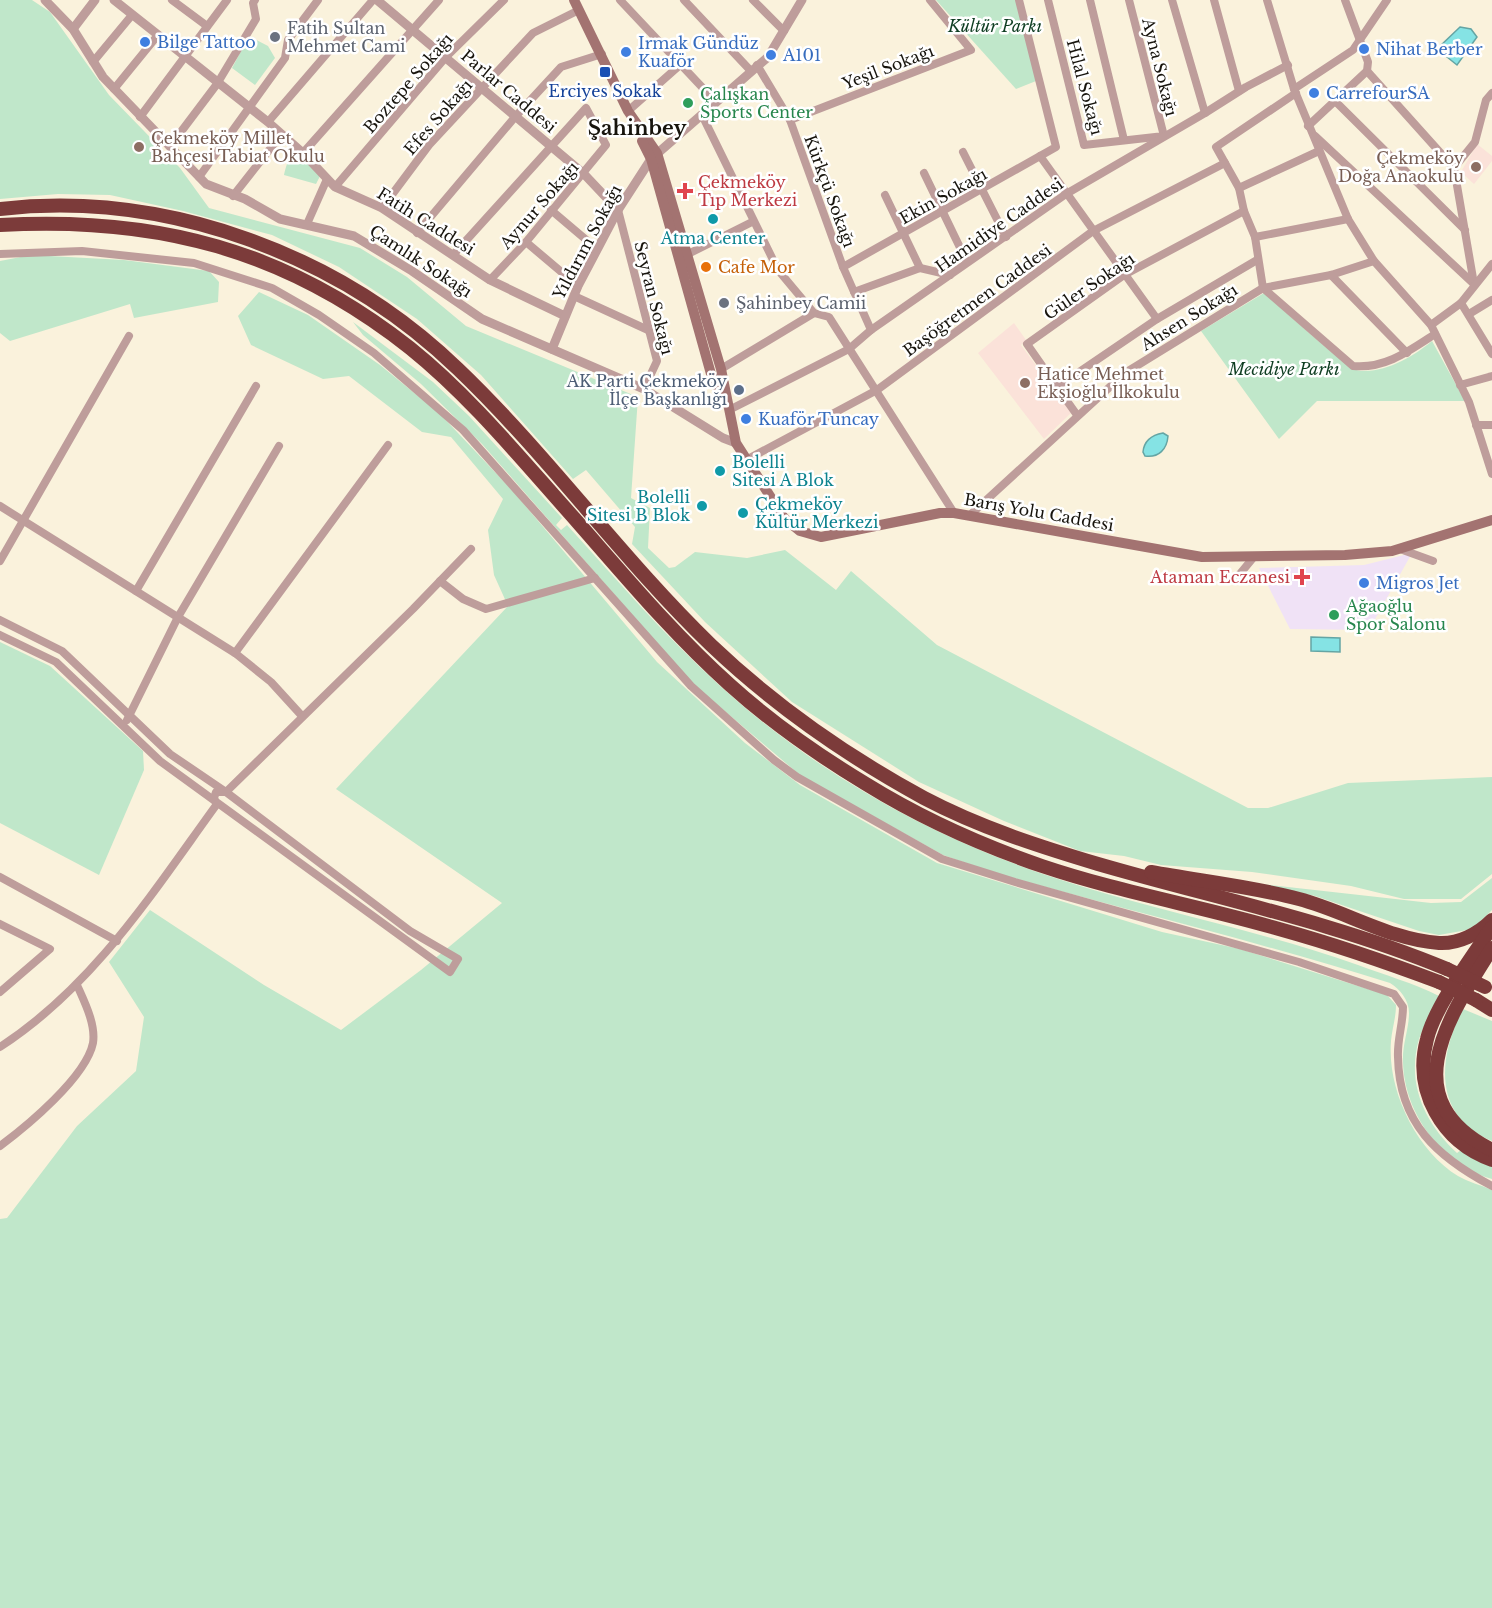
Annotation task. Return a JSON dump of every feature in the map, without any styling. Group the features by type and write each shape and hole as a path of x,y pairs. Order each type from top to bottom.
{"highway":[{"path":"0,209 50,206 104,208 186,220 286,254 344,282 409,326 458,368 707,641 778,703 846,752 926,799 1000,833 1089,861 1335,928 1447,969 1489,989"},
{"path":"0,225 50,222 111,225 198,240 250,256 295,275 335,296 414,351 491,426 654,608 728,683 777,723 864,783 907,808 958,832 1044,867 1277,928 1377,958 1439,982 1492,1010"},
{"path":"1089,861 1234,884 1290,897 1425,941 1452,943 1484,928 1492,920"},
{"path":"1492,927 1442,1007 1427,1037 1424,1058 1424,1076 1428,1095 1445,1128 1463,1147 1492,1160"},
{"path":"1492,948 1445,1029 1436,1065 1437,1085 1451,1118 1473,1140 1492,1150"}],"main road":[{"path":"577,5 628,111 654,156 688,254 721,369 735,443 746,460"},
{"path":"654,156 711,374 729,411"},
{"name":"Barış Yolu Caddesi","path":"746,460 790,525 800,531 821,537 940,513 954,513 1140,544 1184,555 1253,558 1345,555 1400,549 1492,520"}],"street":[{"name":"Çamlık Sokağı","path":"45,0 73,28 93,62 114,89 171,145 206,184 245,199 280,219 354,236 412,270 482,319 644,389 735,443"},
{"path":"73,28 95,0"},
{"name":"Fatih Caddesi","path":"114,0 184,58 268,122 303,153 335,187 382,208 490,280 565,316"},
{"path":"172,0 207,26"},
{"path":"140,117 227,0"},
{"path":"199,177 285,58 288,40 318,0"},
{"path":"268,122 375,0"},
{"name":"Parlar Caddesi","path":"375,0 413,29 584,174 618,210"},
{"path":"303,153 439,0"},
{"name":"Boztepe Sokağı","path":"335,187 446,57 504,0"},
{"path":"620,0 716,102"},
{"name":"Kürkçü Sokağı","path":"684,0 754,68 790,120 843,267 871,330"},
{"path":"753,0 784,31"},
{"name":"Yıldırım Sokağı","path":"552,349 578,286 597,249 618,210 654,156 768,57 802,0"},
{"name":"Yeşil Sokağı","path":"790,120 970,50 930,0"},
{"name":"Ekin Sokağı","path":"843,267 1056,147 1019,0"},
{"name":"Hilal Sokağı","path":"1048,0 1084,145 1124,140"},
{"path":"1090,0 1124,140"},
{"name":"Ayna Sokağı","path":"1124,140 1164,136 1129,0"},
{"path":"1172,0 1206,113"},
{"path":"1214,0 1239,91"},
{"path":"1267,0 1309,129 1348,219 1374,261 1431,325 1460,385 1492,474"},
{"path":"1309,129 1367,71 1368,62 1359,43 1345,0"},
{"path":"1387,0 1353,50 1216,147 1239,188 1244,211 1255,237 1263,288 1353,366 1371,368 1407,353 1435,334"},
{"path":"171,145 217,84 256,19 253,1"},
{"name":"Efes Sokağı","path":"382,208 429,145 533,33 577,5"},
{"path":"93,62 132,15"},
{"path":"114,89 158,35"},
{"path":"417,232 561,67 602,54"},
{"path":"628,111 680,65"},
{"name":"Hamidiye Caddesi","path":"729,411 849,350 871,330 1066,194 1206,113 1239,91 1288,65"},
{"path":"1367,71 1454,168 1474,284"},
{"path":"1454,168 1475,142 1486,100 1492,93"},
{"path":"1336,102 1465,230"},
{"name":"Aynur Sokağı","path":"490,280 526,242 606,145 586,108 550,146"},
{"path":"702,115 752,222 778,270 814,313 829,317 954,513"},
{"path":"1309,129 1474,284"},
{"path":"233,196 281,135"},
{"path":"453,255 550,146"},
{"path":"1239,188 1319,151"},
{"path":"963,152 1006,237"},
{"path":"1040,156 1157,319"},
{"name":"Başöğretmen Caddesi","path":"746,460 877,390 1094,231 1225,163"},
{"path":"924,173 968,262"},
{"path":"306,224 327,179"},
{"path":"885,195 905,232 920,268"},
{"path":"551,210 597,249"},
{"name":"Seyran Sokağı","path":"618,210 657,361 644,389"},
{"name":"Güler Sokağı","path":"1057,387 1028,344 1124,275 1244,211"},
{"path":"1255,237 1348,219"},
{"path":"688,254 752,222"},
{"path":"526,242 578,286"},
{"path":"0,254 81,251 194,263 272,288 350,335 432,401 514,485 691,686 774,760 819,790 942,859 1015,882 1299,962 1394,994 1403,1007 1398,1040 1402,1086 1406,1105 1417,1129 1459,1168 1492,1186"},
{"path":"1077,415 1057,387 1157,319 1257,260"},
{"name":"Ahsen Sokağı","path":"970,515 1125,373 1263,288 1331,274 1374,261"},
{"path":"1431,325 1461,303 1492,264"},
{"path":"854,292 920,268 950,275"},
{"path":"1331,274 1407,353"},
{"path":"574,296 648,330"},
{"path":"1469,314 1492,300"},
{"path":"1461,303 1488,340 1492,354"},
{"path":"721,369 814,313"},
{"path":"0,561 129,336"},
{"path":"1460,385 1492,376"},
{"path":"136,591 256,386"},
{"path":"1476,425 1492,425"},
{"path":"236,653 388,445"},
{"path":"123,726 178,617 279,446"},
{"path":"0,506 236,653 271,682 302,716"},
{"path":"217,804 214,798 216,792 226,792 471,549"},
{"name":"Barış Yolu Caddesi","path":"1400,549 1434,561"},
{"path":"1239,575 1253,558"},
{"path":"440,581 463,599 486,609 595,578"},
{"path":"0,620 62,651 170,754 226,792 410,931 458,959 450,972 234,813 217,804 160,760 56,662 0,635"},
{"path":"0,1047 24,1031 77,985 117,941 217,804"},
{"path":"0,877 117,941"},
{"path":"0,924 50,949 0,992"},
{"path":"0,1146 20,1131 74,1079 93,1043 90,1016 77,985"}],"shaded area":[{"name":"Çekmeköy Doğa Anaokulu","path":"1477,144 1492,156 1492,161 1474,184 1461,172"},
{"name":"Hatice Mehmet Ekşioğlu İlkokulu","path":"1014,323 1026,340 1021,345 1071,413 1044,439 978,353"},
{"path":"1412,553 1369,630 1290,629 1259,568 1364,565"}],"green space":[{"path":"0,0 32,0 50,12 109,95 180,168 209,208 360,248 407,277 466,326 638,397 631,498 650,508 648,548 669,568 675,567 695,552 747,558 785,550 836,590 851,571 937,645 1248,808 1268,808 1348,783 1492,777 1492,874 1461,899 1404,899 1351,886 1252,872 1161,865 1124,856 1080,851 1004,821 919,782 792,702 705,622 632,544 635,527 586,470 573,479 481,375 417,319 339,267 272,235 183,211 110,195 58,194 0,199"},
{"name":"Kültür Parkı","path":"936,0 1017,0 1036,81 1016,89"},
{"path":"249,36 268,46 275,58 255,85 232,68"},
{"path":"301,154 321,174 316,184 284,175 293,156"},
{"path":"31,255 124,260 209,271 219,282 218,302 134,318 130,304 10,341 0,333 0,261"},
{"path":"259,292 308,315 380,365 440,414 512,490 657,662 745,743 800,785 937,863 1162,932 1240,949 1387,995 1396,1005 1391,1060 1399,1098 1407,1117 1429,1151 1443,1165 1458,1176 1492,1190 1492,1608 0,1608 0,1219 7,1218 77,1126 136,1071 144,1017 109,962 150,910 264,985 341,1030 421,970 502,903 336,789 508,606 494,575 488,530 503,499 451,437 422,432 349,376 323,379 251,345 238,316"},
{"name":"Mecidiye Parkı","path":"1264,293 1326,348 1356,370 1376,370 1397,363 1432,341 1465,401 1317,401 1279,439 1201,331"},
{"path":"353,322 433,382 469,416 562,518 556,525 561,530 567,525 641,606 718,684 755,716 834,774 920,822 1009,862 1093,890 1321,953 1399,979 1439,996 1419,1039 1416,1056 1415,1072 1421,1102 1436,1129 1457,1153 1461,1150 1492,1166 1492,1179 1457,1162 1442,1149 1418,1118 1410,1100 1403,1062 1409,1008 1403,995 1394,985 1292,954 1011,877 943,855 801,776 693,684 482,444 421,384 363,335"},
{"path":"0,642 50,666 143,751 144,770 99,875 0,823"},
{"path":"1492,878 1492,910 1473,929 1439,935 1419,931 1315,896 1261,884 1431,903 1461,902"},
{"path":"1463,1009 1492,1021 1492,1141 1473,1130 1459,1117 1450,1101 1446,1084 1445,1065 1449,1046"}],"water":[{"path":"1460,27 1471,29 1477,37 1457,65 1437,49"},
{"path":"1163,433 1168,436 1164,449 1154,456 1145,456 1143,452 1147,442 1155,435"},
{"path":"1311,637 1340,638 1340,652 1311,651"}],"place":[{"name":"Fatih Sultan Mehmet Cami","path":"275,37"},
{"name":"Bilge Tattoo","path":"145,42"},
{"name":"Nihat Berber","path":"1364,49"},
{"name":"Irmak Gündüz Kuaför","path":"626,52"},
{"name":"A101","path":"771,55"},
{"name":"Erciyes Sokak","path":"605,72"},
{"name":"CarrefourSA","path":"1314,93"},
{"name":"Çalışkan Sports Center","path":"688,103"},
{"name":"Çekmeköy Millet Bahçesi Tabiat Okulu","path":"139,147"},
{"name":"Çekmeköy Doğa Anaokulu","path":"1476,167"},
{"name":"Çekmeköy Tıp Merkezi","path":"685,191"},
{"name":"Atma Center","path":"713,219"},
{"name":"Cafe Mor","path":"706,267"},
{"name":"Şahinbey Camii","path":"724,303"},
{"name":"Hatice Mehmet Ekşioğlu İlkokulu","path":"1025,383"},
{"name":"AK Parti Çekmeköy İlçe Başkanlığı","path":"739,390"},
{"name":"Kuaför Tuncay","path":"746,419"},
{"name":"Bolelli Sitesi A Blok","path":"720,471"},
{"name":"Bolelli Sitesi B Blok","path":"702,506"},
{"name":"Çekmeköy Kültür Merkezi","path":"743,513"},
{"name":"Ataman Eczanesi","path":"1302,577"},
{"name":"Migros Jet","path":"1364,583"},
{"name":"Ağaoğlu Spor Salonu","path":"1334,615"}],"district":[{"name":"Şahinbey","path":"637,128"}]}
